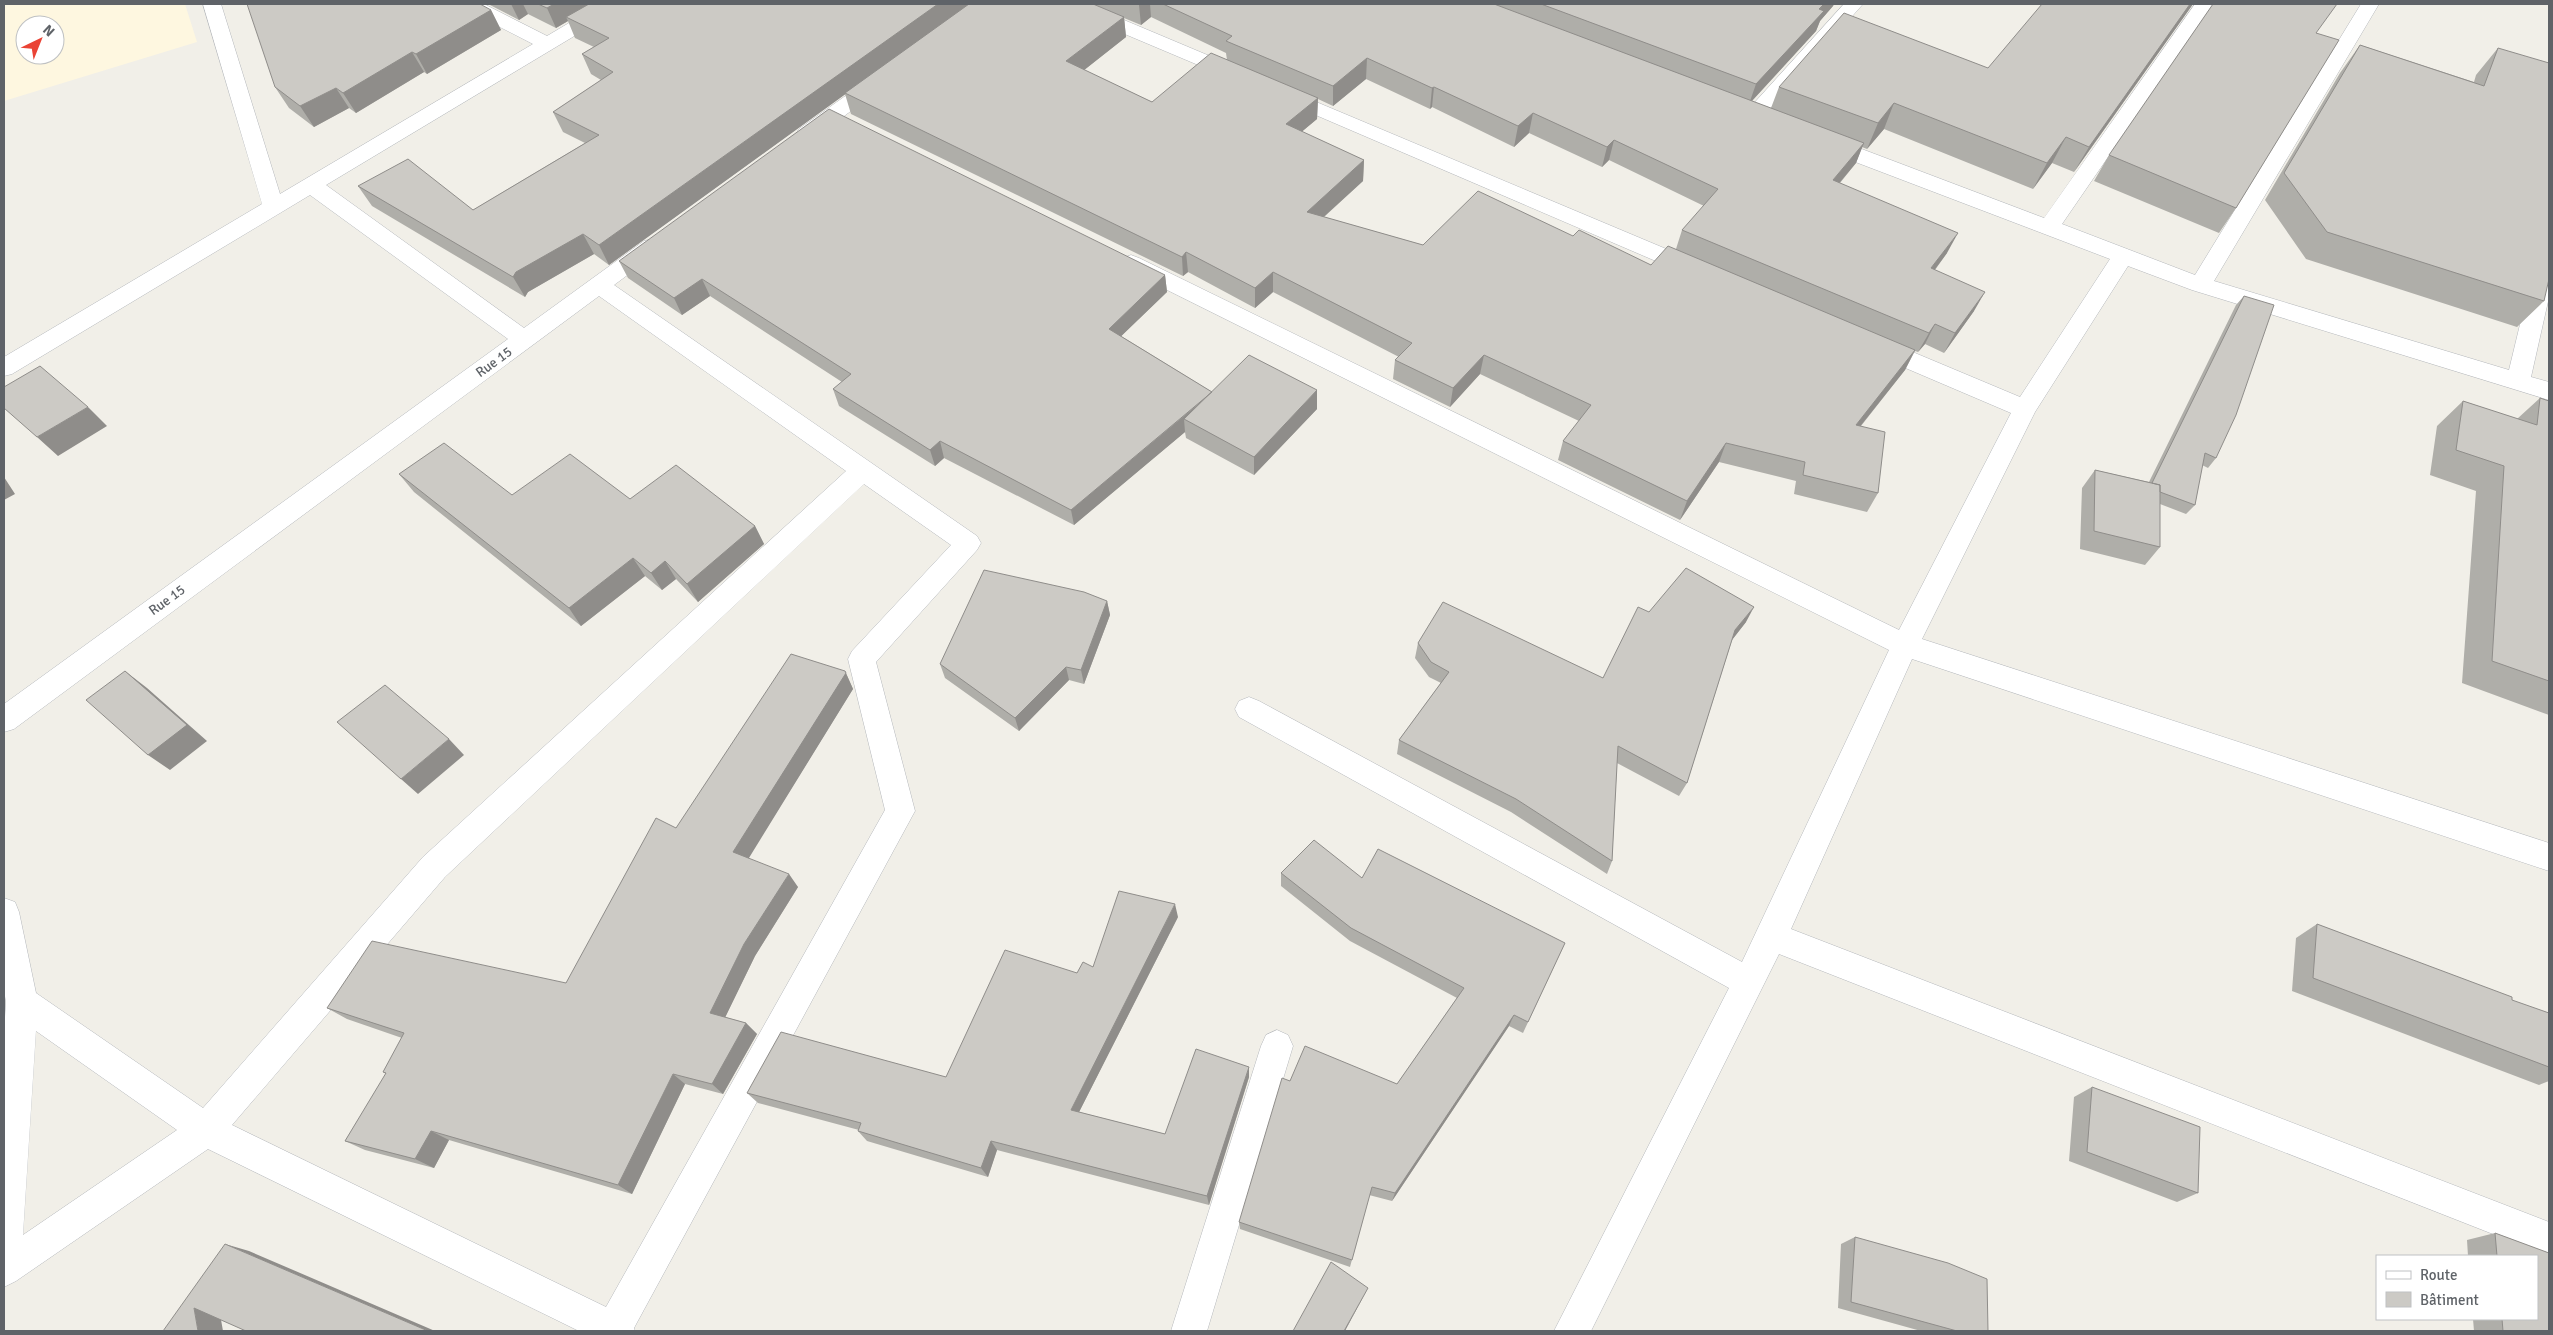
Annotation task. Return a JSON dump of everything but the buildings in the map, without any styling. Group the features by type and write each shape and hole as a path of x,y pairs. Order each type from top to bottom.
{"street":[{"path":"212,4 273,206"},
{"path":"470,4 547,43"},
{"path":"4,368 614,4"},
{"path":"1070,4 1712,276"},
{"path":"1753,116 1854,4"},
{"path":"2048,228 2204,4"},
{"path":"2200,285 2370,4"},
{"path":"792,144 841,120 897,68"},
{"path":"1808,137 2200,285 2549,392"},
{"path":"310,184 525,340"},
{"name":"Rue 15","path":"4,720 672,232"},
{"path":"2518,382 2549,250"},
{"path":"1110,252 1906,646 2549,857"},
{"path":"1572,1331 1772,936 1906,646 2025,409 2123,256"},
{"path":"22,1002 206,1130 614,1331 900,811 862,659 968,543 599,285"},
{"path":"1859,339 2025,409"},
{"path":"4,1269 206,1130 434,867 864,469"},
{"path":"1249,710 1748,982"},
{"path":"4,912 22,1002 4,1263"},
{"path":"1772,936 2549,1238"},
{"path":"1189,1331 1277,1046"}],"shaded area":[{"path":"4,4 185,4 197,42 4,101"}]}
